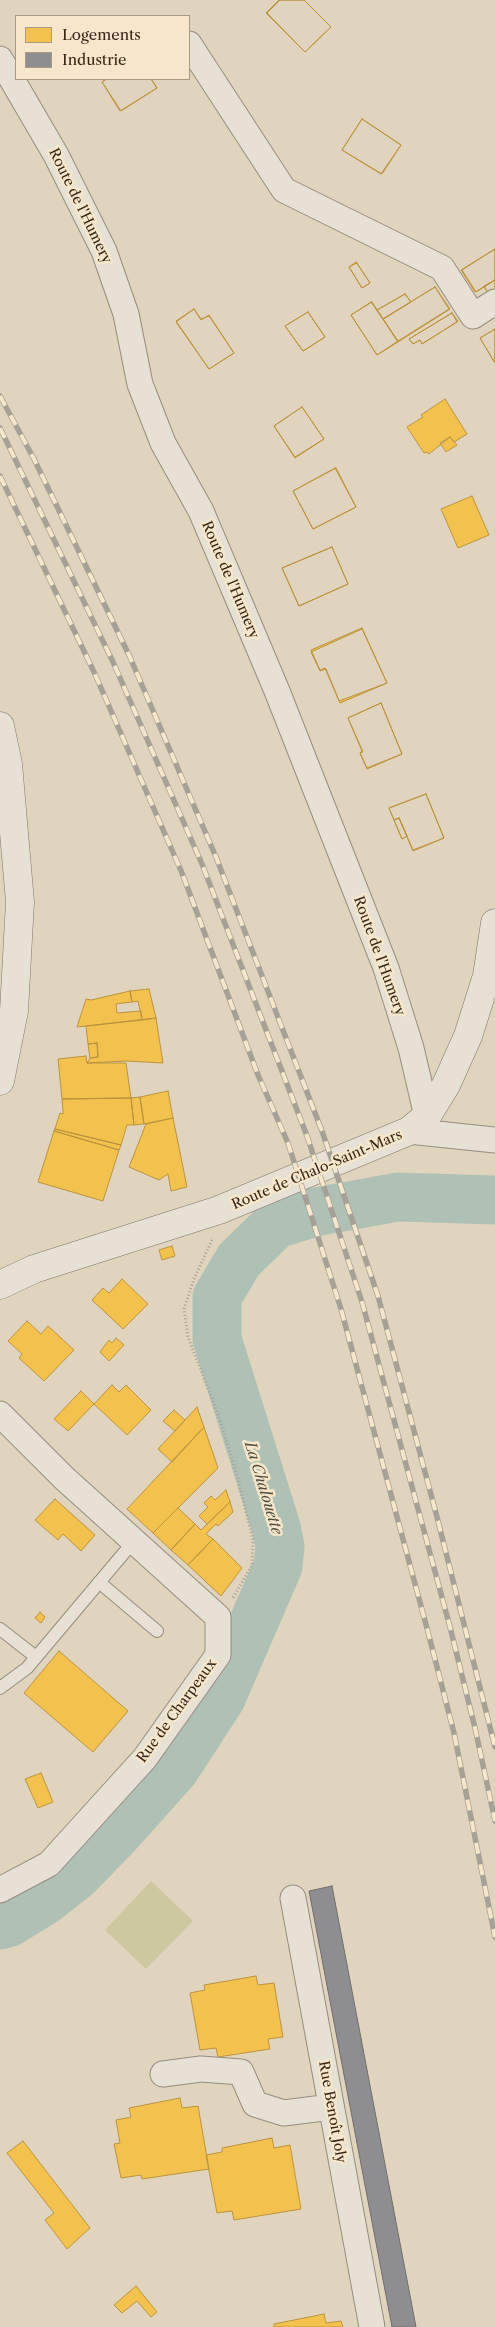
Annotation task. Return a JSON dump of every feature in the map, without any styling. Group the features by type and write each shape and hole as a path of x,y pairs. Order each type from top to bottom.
{"main road":[{"path":"0,726 8,764 20,902 14,1011 0,1081"},
{"path":"418,1123 446,1085 468,1036 487,976 495,923"},
{"name":"Route de Chalo-Saint-Mars","path":"0,1285 34,1269 219,1210 418,1123"},
{"name":"Route de Chalo-Saint-Mars","path":"0,1264 34,1269"}],"street":[{"path":"190,46 284,190 442,268 473,316 495,302"},
{"name":"Route de l'Humery","path":"0,59 56,155 104,251 126,314 140,384 163,443 201,511 277,692 375,941 411,1048 418,1123"},
{"path":"418,1123 495,1140"},
{"path":"0,1414 64,1478 218,1617"},
{"name":"Rue de Charpeaux","path":"0,1890 49,1864 145,1758 218,1655 218,1617"},
{"name":"Rue Benoît Joly","path":"293,1898 372,2327"},
{"path":"163,2074 202,2069 241,2072 255,2104 284,2113 331,2107"}],"lane":[{"path":"0,1688 27,1668 134,1541"},
{"path":"100,1582 157,1631"},
{"path":"0,1629 36,1657"}],"path":[{"path":"218,1617 232,1600 252,1566 253,1540 236,1472 219,1417 188,1337 184,1309 194,1279 209,1249 219,1210"}],"shaded area":[{"path":"151,1881 193,1921 146,1969 105,1930"}],"building: Logements":[{"path":"279,0 304,0 331,27 305,52 266,13"},
{"path":"280,0 304,0 331,27 305,52 267,13"},
{"path":"105,80 152,80 157,88 120,111 102,82"},
{"path":"105,80 152,80 157,88 121,111 102,82"},
{"path":"362,119 401,145 381,174 342,150"},
{"path":"362,119 401,145 382,174 342,150"},
{"path":"495,249 495,280 475,292 461,270"},
{"path":"495,249 495,280 476,292 462,270"},
{"path":"356,262 370,283 362,288 349,267"},
{"path":"357,263 370,283 362,288 349,267"},
{"path":"495,280 495,292 490,296 484,286"},
{"path":"495,280 495,292 490,295 484,287"},
{"path":"435,287 449,309 398,341 383,319"},
{"path":"435,287 450,309 398,342 383,319"},
{"path":"405,294 411,302 383,319 377,310"},
{"path":"405,294 411,302 383,319 377,310"},
{"path":"371,302 398,341 377,355 351,315"},
{"path":"372,302 398,342 377,355 351,315"},
{"path":"194,309 201,319 209,316 234,353 209,369 176,321"},
{"path":"194,309 201,320 209,315 234,353 209,369 176,322"},
{"path":"308,312 325,337 303,351 285,326"},
{"path":"308,312 325,337 303,351 285,326"},
{"path":"452,313 457,322 422,344 420,340 413,344 409,339"},
{"path":"452,313 458,321 422,344 420,340 413,344 409,339"},
{"path":"495,329 495,363 480,338"},
{"path":"495,329 495,363 480,338"},
{"path":"445,399 467,434 454,442 450,437 429,454 427,452 424,453 407,427"},
{"path":"302,407 324,439 295,457 274,426"},
{"path":"302,407 324,439 295,458 274,426"},
{"path":"450,437 457,445 446,452 440,443"},
{"path":"335,468 356,507 313,529 293,491"},
{"path":"336,468 356,507 313,529 293,491"},
{"path":"472,496 489,535 458,548 441,509"},
{"path":"332,547 348,584 299,606 282,568"},
{"path":"332,547 348,584 299,606 282,568"},
{"path":"362,628 387,683 339,701 325,668 320,670 311,650"},
{"path":"362,629 387,683 340,703 326,669 320,671 311,652"},
{"path":"381,703 402,754 367,768 348,718"},
{"path":"381,703 402,754 367,769 360,753 363,752 348,718"},
{"path":"426,794 444,838 413,850 399,818 394,820 389,808"},
{"path":"426,794 444,838 413,851 399,818 394,820 389,808"},
{"path":"399,818 407,836 402,839 394,820"},
{"path":"399,818 407,836 402,839 394,820"},
{"path":"149,989 156,1018 142,1020 138,1001 132,1002 130,991"},
{"path":"130,991 132,1002 116,1004 117,1013 141,1011 142,1020 77,1027 86,999 91,1000"},
{"path":"156,1018 163,1063 126,1061 87,1063 90,1058 98,1057 97,1043 88,1044 86,1026"},
{"path":"97,1043 98,1057 90,1058 88,1044"},
{"path":"86,1056 87,1063 126,1063 131,1098 62,1099 58,1059"},
{"path":"168,1091 173,1118 144,1124 140,1097"},
{"path":"140,1097 144,1124 134,1125 131,1098"},
{"path":"131,1098 134,1125 127,1125 121,1145 55,1129 60,1113 63,1114 62,1099"},
{"path":"173,1118 187,1187 171,1191 168,1174 159,1180 129,1167 146,1124"},
{"path":"55,1129 121,1145 119,1150 54,1131"},
{"path":"54,1131 119,1150 103,1201 38,1182"},
{"path":"172,1246 175,1256 162,1260 159,1250"},
{"path":"122,1279 148,1304 123,1329 92,1300 103,1288 109,1293"},
{"path":"27,1321 41,1334 48,1326 74,1350 44,1381 19,1358 22,1354 8,1341"},
{"path":"116,1338 124,1345 109,1361 100,1352 109,1340 112,1343"},
{"path":"112,1385 119,1392 126,1385 151,1410 127,1435 94,1404"},
{"path":"81,1391 94,1404 68,1431 54,1419"},
{"path":"197,1407 204,1427 172,1462 158,1449"},
{"path":"174,1410 185,1420 175,1431 163,1421"},
{"path":"204,1427 218,1468 153,1533 127,1509"},
{"path":"226,1490 230,1502 207,1524 199,1516 208,1507 204,1503 211,1496 215,1500"},
{"path":"55,1499 95,1535 81,1551 63,1534 58,1540 35,1520"},
{"path":"230,1502 233,1512 206,1534 213,1539 188,1565 171,1550 195,1524 201,1530"},
{"path":"178,1508 195,1524 171,1550 153,1533"},
{"path":"213,1539 242,1568 221,1596 188,1565"},
{"path":"40,1612 45,1617 41,1623 35,1618"},
{"path":"59,1651 128,1711 93,1752 24,1693"},
{"path":"41,1773 53,1802 38,1808 25,1779"},
{"path":"256,1976 258,1985 274,1983 283,2037 268,2039 270,2049 218,2057 216,2048 200,2050 190,1993 205,1990 204,1985"},
{"path":"180,2098 182,2108 198,2106 209,2169 142,2179 141,2175 121,2178 114,2144 120,2143 116,2120 131,2117 129,2108"},
{"path":"272,2138 274,2148 290,2145 301,2209 234,2220 232,2211 217,2213 206,2155 222,2152 222,2148"},
{"path":"23,2141 90,2228 67,2249 45,2220 54,2213 7,2153"},
{"path":"136,2286 157,2312 151,2317 137,2301 122,2313 114,2305"},
{"path":"324,2314 326,2323 341,2321 343,2327 274,2327 274,2324"}],"building: Industrie":[{"path":"332,1886 416,2327 392,2327 309,1891"}],"waterway":[{"name":"La Chalouette","path":"0,1925 10,1922 44,1901 77,1875 175,1769 221,1698 278,1566 280,1546 276,1527 217,1339 217,1297 239,1260 276,1224 315,1212 398,1197 495,1200"}],"railway":[{"path":"0,396 34,459 129,655 216,857 322,1131 378,1296 437,1517 495,1747"},
{"path":"0,428 113,662 202,864 307,1136 362,1302 450,1627 475,1728 495,1821"},
{"path":"0,476 94,672 182,873 258,1075 288,1143 341,1309 428,1632 454,1733 495,1937"}]}
